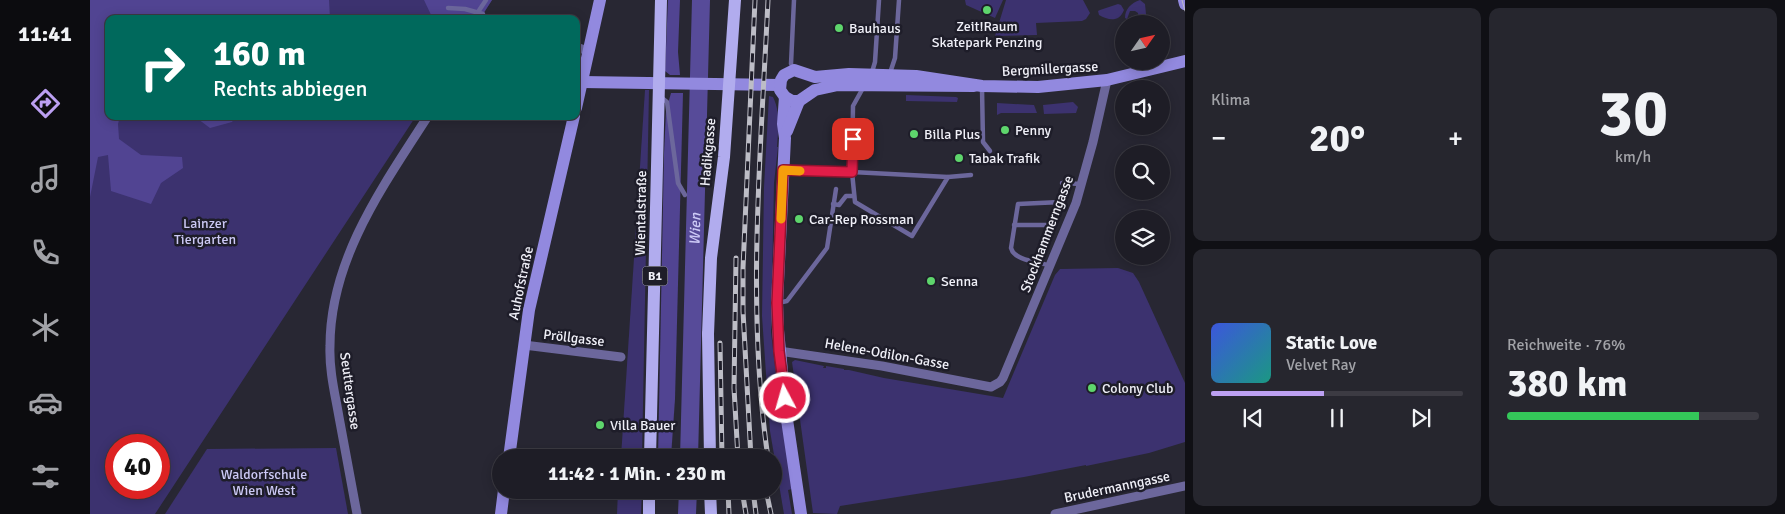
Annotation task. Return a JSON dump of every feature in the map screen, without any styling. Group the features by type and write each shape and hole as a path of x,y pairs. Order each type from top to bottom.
{"main road":[{"name":"Wientalstraße","path":"650,449 662,87 661,0"},
{"name":"Hadikgasse","path":"710,449 708,334 712,258 724,157 735,0"},
{"path":"649,499 649,514"},
{"path":"710,499 710,514"}],"street":[{"path":"580,91 582,82 582,49 600,0"},
{"path":"1184,0 1185,4"},
{"name":"Bergmillergasse","path":"780,85 784,75 789,72 800,71 815,77 840,74 867,80 978,86 1042,87 1107,80 1185,62"},
{"path":"785,138 793,114 811,86 806,74"},
{"name":"Bergmillergasse","path":"785,98 792,101 804,97 819,88 889,75 922,76 978,86"},
{"name":"Stockhammerngasse","path":"991,386 1000,382 1003,378 1072,216 1094,142 1107,80"},
{"path":"582,82 662,87 722,84 780,85 780,90 785,98 783,124 785,138 777,303 779,351 801,514"},
{"name":"Seuttergasse","path":"357,514 333,383 330,337 333,302 347,256 380,191 425,120"},
{"name":"Auhofstraße","path":"509,449 529,310 573,120"},
{"name":"Pröllgasse","path":"524,345 621,357"},
{"name":"Helene-Odilon-Gasse","path":"779,351 882,366 991,386"},
{"name":"Brudermanngasse","path":"1055,514 1089,511 1185,486"},
{"path":"500,514 502,499"}],"lane":[{"path":"486,0 487,15"},
{"path":"792,64 794,0"},
{"path":"879,0 875,66 853,106 852,172 855,202 912,236 948,177"},
{"path":"889,75 894,58 899,0"},
{"path":"448,8 482,15"},
{"path":"978,86 983,142 990,151"},
{"path":"662,87 667,102 678,184 685,195"},
{"path":"783,170 948,177 971,175"},
{"path":"1062,183 1082,184"},
{"path":"777,303 787,301 827,248 836,189"},
{"path":"834,204 838,205 846,196 854,196"},
{"path":"1051,266 1012,253 1014,225 1018,204 1060,202"},
{"path":"1014,225 1054,225"}],"green space":[{"name":"Lainzer Tiergarten","path":"90,0 492,0 483,15 105,15 105,120 413,120 170,491 170,434 105,434 105,499 165,499 155,514 90,514"},
{"name":"Zeit!Raum Skatepark Penzing","path":"965,0 1003,0 995,18 966,5"},
{"path":"1006,0 1083,0 1090,13 1082,21 1036,23 1037,35 995,36"},
{"path":"1140,0 1145,4 1146,15 1138,15 1135,11 1130,11 1128,15 1126,15 1129,7"},
{"path":"1118,4 1124,10 1121,15 1115,15 1115,19 1099,15 1098,11"},
{"path":"645,90 649,90 642,449 622,449"},
{"path":"906,95 958,98 957,102 906,101"},
{"path":"769,96 773,97 776,103 778,122 778,147 774,183 771,332 792,489 788,490 792,514 784,514 781,499 782,449 773,449 770,431 762,316 764,187"},
{"path":"1073,102 1078,107 1076,113 1044,114 1043,105"},
{"path":"997,103 1034,105 1037,113 1001,113 997,115"},
{"name":"Colony Club","path":"1118,268 1133,273 1139,282 1185,383 1185,442 1149,453 1086,466 840,506 837,514 813,513 792,362 795,360 824,366 823,368 826,368 826,366 844,369 884,378 1003,398 1055,275 1060,269"},
{"name":"Waldorfschule Wien West","path":"336,448 348,514 165,514 207,449"},
{"path":"618,499 642,499 641,514 617,514"}],"shaded area":[{"path":"90,0 329,0 330,15 105,15 105,120 119,120 119,139 141,155 182,157 183,168 161,183 151,204 111,191 108,155 98,157 90,197"},
{"path":"424,0 492,0 481,15 431,15"},
{"path":"668,0 680,0 678,52 680,75 670,75 665,71"},
{"path":"671,93 683,93 675,399 672,449 658,449 664,154 666,111"},
{"path":"199,120 233,120 232,122 210,128"}],"waterway":[{"name":"Wien","path":"689,449 701,0"},
{"name":"Wien","path":"687,514 688,499"}],"tram line":[{"path":"1182,0 1185,11"}],"railway":[{"path":"751,449 743,311 743,268 755,0"},
{"path":"767,449 761,401 756,287 759,171 768,0"},
{"path":"736,258 734,388 737,449"},
{"path":"720,343 722,449"},
{"path":"728,499 729,514"},
{"path":"744,499 746,514"},
{"path":"754,499 756,514"},
{"path":"768,499 771,514"}],"slow traffic":[{"path":"781,219 783,170 800,171"}],"place":[{"name":"Zeit!Raum Skatepark Penzing","path":"987,10"},
{"name":"Bauhaus","path":"839,28"},
{"name":"Penny","path":"1005,130"},
{"name":"Billa Plus","path":"914,134"},
{"name":"Tabak Trafik","path":"959,158"},
{"name":"Car-Rep Rossman","path":"799,219"},
{"name":"Senna","path":"931,281"},
{"name":"Colony Club","path":"1092,388"},
{"name":"Villa Bauer","path":"600,425"}],"route":[{"path":"785,398 779,351 777,303 783,170 852,172 853,139"}]}
